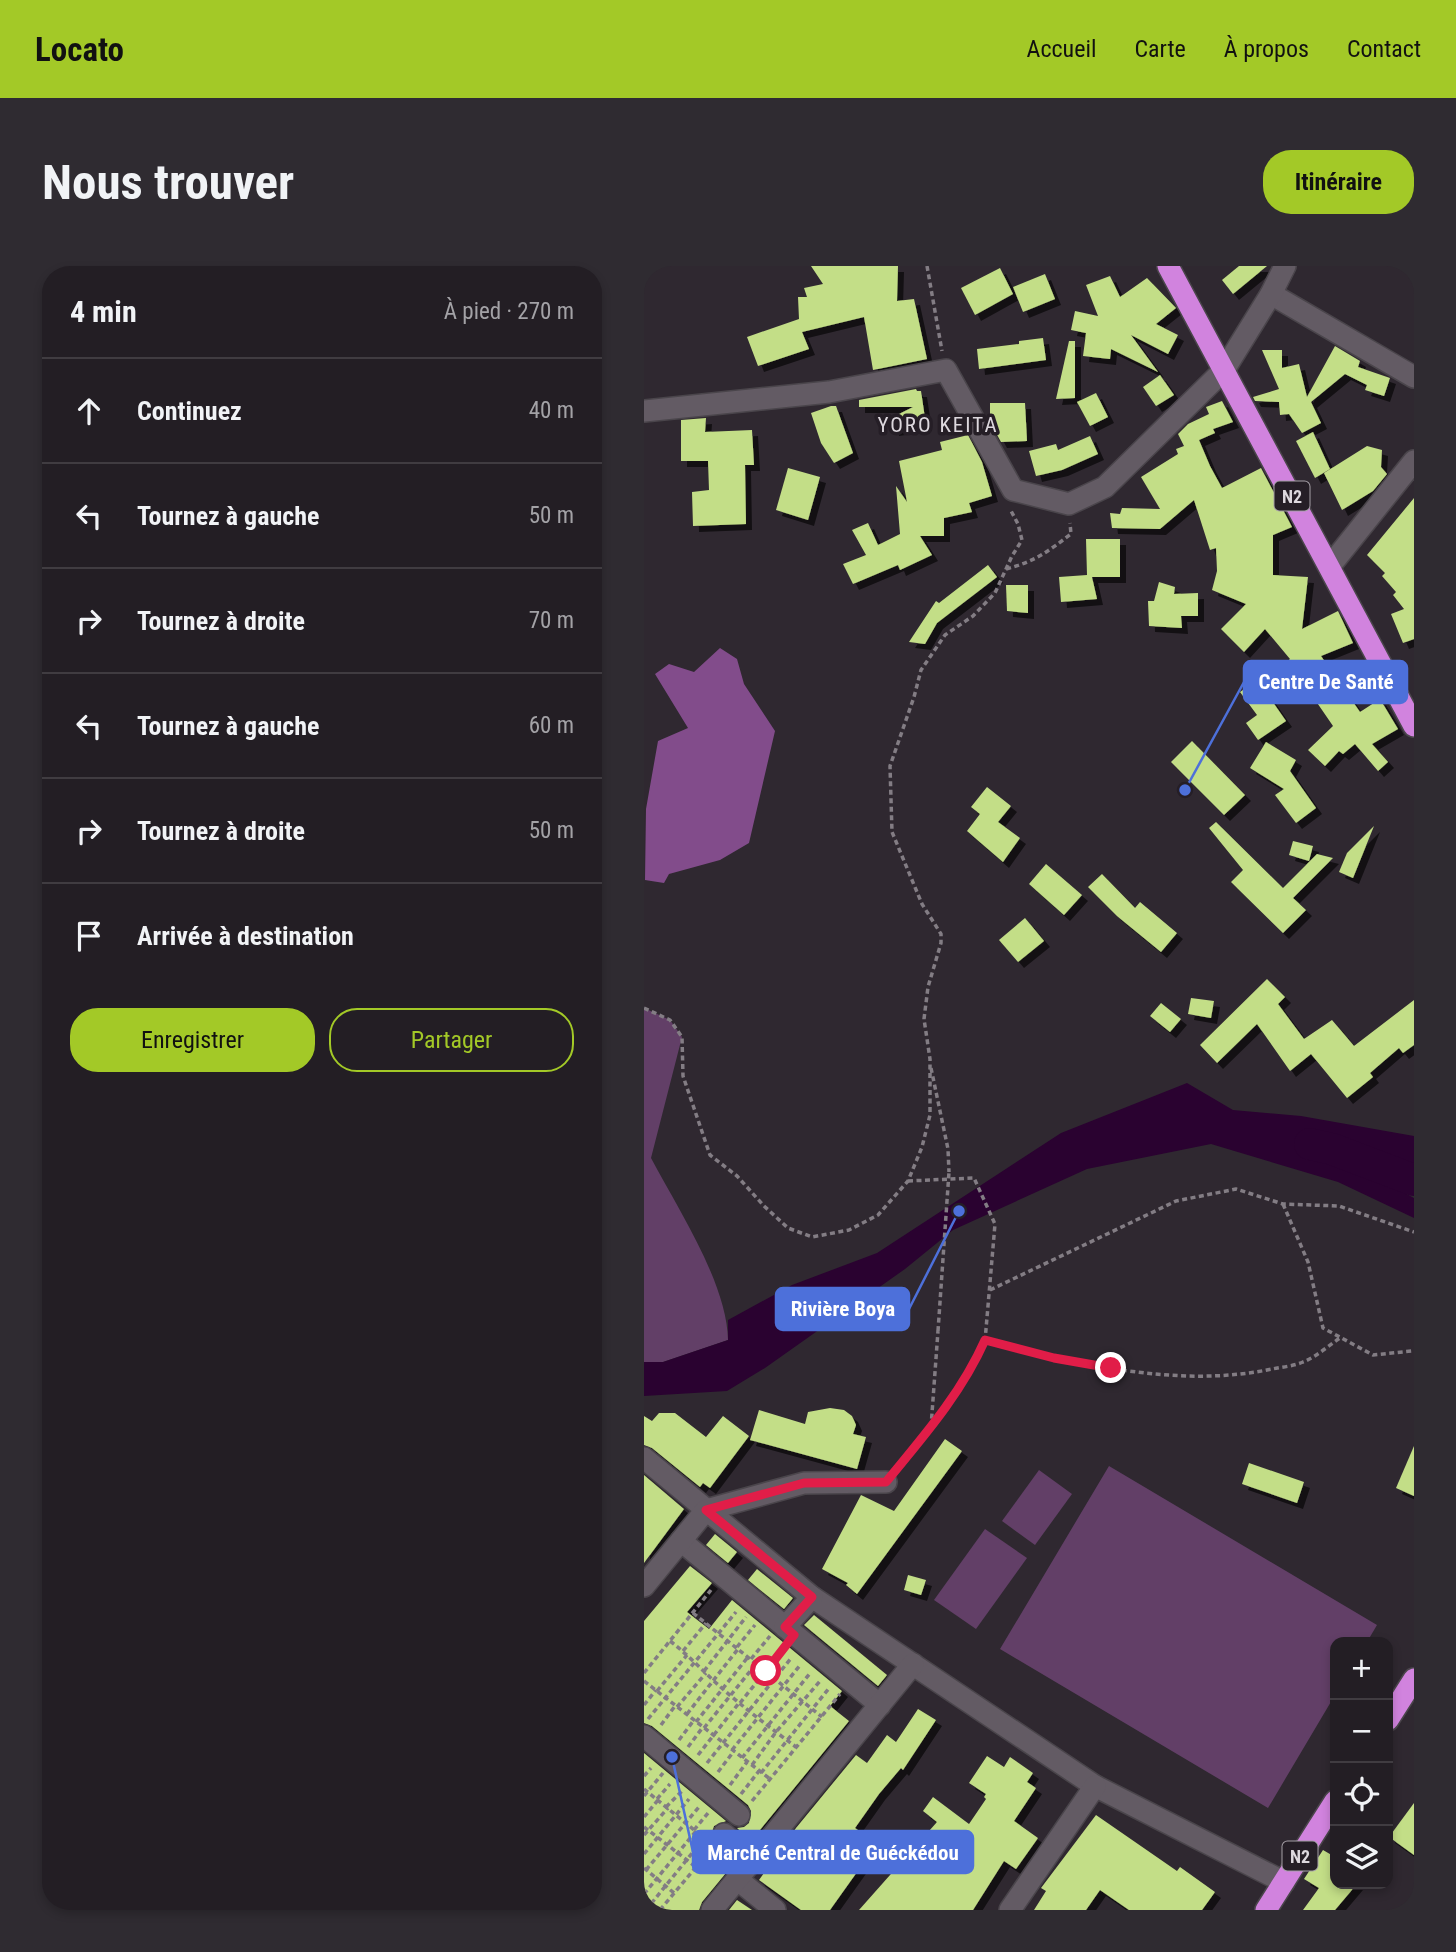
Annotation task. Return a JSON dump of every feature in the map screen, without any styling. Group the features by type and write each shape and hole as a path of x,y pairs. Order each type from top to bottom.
{"highway":[{"name":"N2","path":"1168,266 1414,726"},
{"path":"1393,1712 1414,1679"},
{"name":"N2","path":"1266,1910 1330,1809"}],"street":[{"path":"644,411 829,392 946,370 1013,490 1069,504 1105,487 1224,370 1285,266"},
{"path":"1271,294 1414,377"},
{"path":"1329,566 1414,461"},
{"path":"644,1458 812,1597 1095,1786 1283,1882"},
{"path":"644,1586 706,1510 804,1483 886,1482"},
{"path":"681,1541 880,1705"},
{"path":"800,1639 812,1597"},
{"path":"712,1910 914,1664"},
{"path":"645,1733 733,1810"},
{"path":"1010,1910 1095,1786"},
{"path":"714,1839 752,1860"},
{"path":"737,1879 775,1910"}],"path":[{"path":"927,266 936,328 946,370"},
{"path":"931,1427 949,1172 948,1149 924,1019 928,987 941,943 941,934 922,904 892,832 890,766 914,697 920,670 945,635 973,616 995,593 1022,540 1009,506 1013,490"},
{"path":"1006,569 1031,563 1071,534 1069,504"},
{"path":"644,1008 670,1020 682,1037 683,1076 710,1154 737,1176 788,1228 812,1237 849,1230 878,1215 908,1181 922,1147 930,1115 930,1059"},
{"path":"886,1482 972,1371 985,1340 995,1224 974,1178 908,1181"},
{"path":"990,1290 1176,1201 1236,1189 1283,1204 1339,1206 1414,1231"},
{"path":"1283,1204 1308,1262 1323,1328 1373,1355 1412,1351"},
{"path":"985,1340 1054,1358 1177,1376 1247,1374 1304,1362 1340,1339"},
{"path":"644,1673 723,1576"},
{"path":"694,1612 822,1717"},
{"path":"644,1705 706,1623"},
{"path":"719,1633 800,1639"},
{"path":"645,1733 666,1698 719,1633"},
{"path":"728,1640 800,1639"},
{"path":"687,1714 737,1648 800,1639"},
{"path":"674,1893 645,1871 685,1823 695,1721 750,1658 800,1639"},
{"path":"689,1774 713,1735 766,1671 800,1639"},
{"path":"689,1774 723,1743 775,1679 800,1639"},
{"path":"645,1792 689,1774 733,1751 784,1686 800,1639"},
{"path":"742,1758 793,1694 800,1639"},
{"path":"752,1765 803,1701 800,1639"},
{"path":"660,1910 696,1867 760,1772 812,1709 800,1639"},
{"path":"800,1639 822,1717"},
{"path":"645,1733 676,1706 728,1640"},
{"path":"670,1641 740,1703 796,1747"},
{"path":"644,1854 676,1815 704,1728 756,1664"},
{"path":"644,1681 769,1779"},
{"path":"733,1810 769,1779 822,1717"},
{"path":"645,1792 695,1831 714,1839"},
{"path":"644,1817 658,1800"},
{"path":"644,1835 646,1828 667,1808"},
{"path":"646,1828 696,1867"},
{"path":"644,1894 695,1831"},
{"path":"646,1910 687,1860 714,1839"}],"shaded area":[{"path":"720,648 737,659 744,684 775,731 749,843 720,860 669,874 664,883 645,880 646,809 658,741 688,728 655,674 669,664 694,672"},
{"path":"644,1008 670,1020 682,1037 651,1158 710,1271 726,1318 728,1340 663,1362 644,1362"},
{"path":"1187,1083 1233,1110 1301,1116 1414,1136 1414,1168 1352,1156 1348,1159 1351,1164 1414,1198 1414,1218 1338,1182 1211,1144 1087,1169 953,1230 905,1269 765,1368 727,1391 644,1396 644,1362 663,1362 728,1340 728,1320 792,1285 877,1253 1061,1133"},
{"path":"1109,1466 1377,1625 1370,1637 1330,1637 1330,1703 1268,1808 1000,1649"},
{"path":"1039,1470 1072,1494 1035,1545 1002,1521"},
{"path":"985,1529 1027,1558 976,1629 934,1600"}],"building":[{"path":"811,266 898,266 897,301 914,299 927,359 873,370 864,317 802,332 809,349 758,366 747,337 799,319 798,297 807,297 804,288 823,284"},
{"path":"1239,266 1267,266 1233,294 1222,280"},
{"path":"1000,268 1013,294 975,315 961,288"},
{"path":"1045,274 1055,299 1023,312 1013,287"},
{"path":"1110,276 1120,297 1147,278 1176,308 1156,324 1178,335 1168,354 1131,335 1158,372 1111,349 1110,359 1083,356 1086,333 1071,330 1075,311 1098,316 1086,285"},
{"path":"1043,338 1046,360 979,369 977,349"},
{"path":"1069,341 1075,341 1075,398 1056,399"},
{"path":"1335,346 1360,361 1358,367 1390,378 1384,396 1365,390 1367,385 1345,374 1311,402 1321,423 1302,433 1289,414 1280,415 1279,402 1255,401 1253,397 1279,389 1262,350 1282,350 1282,368 1299,364 1307,397"},
{"path":"1160,375 1174,395 1156,406 1143,387"},
{"path":"916,389 921,391 926,425 893,430 891,418 913,407 859,407 859,400"},
{"path":"1096,393 1108,417 1090,426 1077,402"},
{"path":"1222,401 1233,422 1213,429 1215,433 1199,440 1222,488 1261,468 1292,527 1273,535 1273,575 1308,577 1302,629 1338,611 1353,643 1321,656 1360,712 1380,699 1398,729 1372,744 1388,762 1378,771 1355,744 1343,754 1339,751 1325,766 1308,750 1333,726 1298,675 1270,698 1286,721 1258,740 1246,723 1257,715 1240,692 1256,681 1259,685 1290,659 1265,629 1244,652 1221,629 1246,604 1212,590 1217,571 1216,548 1210,550 1194,500 1160,529 1112,528 1110,513 1120,514 1122,508 1160,509 1141,477 1178,454 1176,449 1184,446 1178,434 1188,424 1209,414 1206,407"},
{"path":"990,403 1025,403 1027,441 1001,442 990,422"},
{"path":"836,406 853,453 834,463 821,443 811,413"},
{"path":"706,418 705,432 752,430 754,465 745,465 746,524 693,526 692,492 709,490 708,461 681,461 681,420"},
{"path":"1313,432 1330,469 1315,478 1296,441"},
{"path":"968,435 982,462 992,496 969,503 972,512 944,518 944,536 920,536 932,555 900,570 898,565 853,584 843,564 866,555 852,530 868,523 878,545 900,534 896,486 907,502 899,461 942,450 940,442"},
{"path":"1090,436 1098,454 1062,470 1036,476 1029,451 1056,444 1058,450"},
{"path":"1367,446 1382,450 1381,467 1387,474 1373,491 1342,510 1324,473"},
{"path":"788,468 820,477 808,520 776,510"},
{"path":"1414,498 1414,639 1403,643 1391,614 1404,609 1393,595 1396,592 1382,576 1385,573 1367,555"},
{"path":"1086,539 1120,539 1120,577 1092,577 1097,599 1061,602 1059,577 1087,575"},
{"path":"988,565 997,577 937,623 925,644 909,642 936,601 939,603"},
{"path":"1159,582 1175,587 1174,594 1198,593 1198,616 1181,616 1182,628 1149,626 1148,601 1154,601"},
{"path":"1006,585 1028,585 1028,613 1007,611"},
{"path":"1192,741 1245,795 1224,815 1171,762"},
{"path":"1266,742 1296,760 1290,771 1316,808 1296,823 1275,795 1284,789 1250,768"},
{"path":"987,787 1011,806 998,822 1020,838 1003,862 967,831 980,814 971,807"},
{"path":"1216,822 1283,888 1317,854 1333,858 1293,898 1306,910 1283,933 1231,882 1243,870 1209,828"},
{"path":"1374,826 1353,878 1339,872 1347,853"},
{"path":"1293,841 1313,846 1309,861 1289,855"},
{"path":"1046,864 1082,895 1064,915 1029,884"},
{"path":"1102,874 1135,908 1140,902 1177,933 1161,952 1117,916 1088,887"},
{"path":"1025,918 1044,941 1018,962 999,940"},
{"path":"1267,979 1285,997 1278,1004 1304,1039 1332,1020 1354,1046 1414,1000 1414,1045 1403,1053 1399,1048 1370,1073 1373,1077 1347,1098 1311,1054 1290,1071 1257,1024 1217,1063 1200,1045"},
{"path":"1191,998 1214,1001 1211,1018 1188,1014"},
{"path":"1161,1003 1181,1019 1170,1032 1150,1016"},
{"path":"830,1408 844,1410 852,1416 856,1425 853,1434 866,1437 857,1469 750,1440 759,1410 805,1424 808,1412"},
{"path":"659,1413 675,1413 706,1437 723,1416 749,1436 710,1488 703,1483 700,1487 652,1448 644,1445 644,1416 652,1421"},
{"path":"945,1439 962,1451 857,1594 846,1585 848,1583 822,1569 861,1495 894,1511"},
{"path":"1414,1446 1414,1496 1396,1488"},
{"path":"1249,1463 1304,1482 1297,1503 1242,1484"},
{"path":"644,1475 684,1509 644,1563"},
{"path":"715,1534 737,1552 728,1563 706,1545"},
{"path":"690,1566 712,1583 687,1612 709,1629 732,1600 842,1691 830,1706 849,1721 751,1841 737,1828 749,1823 751,1811 748,1805 652,1726 644,1723 644,1621"},
{"path":"757,1569 793,1598 784,1609 748,1580"},
{"path":"908,1575 926,1580 921,1595 904,1590"},
{"path":"814,1615 887,1675 878,1686 804,1625"},
{"path":"918,1709 936,1720 903,1770 901,1768 879,1794 855,1828 877,1844 830,1910 801,1910 759,1880 796,1828 856,1755 867,1763 887,1735 896,1742"},
{"path":"644,1753 726,1821 714,1826 711,1837 735,1862 702,1902 699,1910 644,1910"},
{"path":"987,1756 1004,1767 1010,1757 1033,1773 1027,1782 1036,1788 1014,1821 1038,1838 1016,1869 1004,1861 973,1910 859,1910 937,1822 923,1811 933,1797 969,1824 986,1799 986,1794 969,1783"},
{"path":"1414,1803 1414,1855 1393,1840 1393,1832"},
{"path":"1096,1815 1177,1871 1180,1867 1215,1892 1202,1910 1129,1910 1100,1890 1086,1910 1034,1910 1046,1891 1041,1888"},
{"path":"1323,1850 1330,1854 1330,1889 1353,1889 1335,1910 1303,1910 1319,1888 1304,1879"},
{"path":"737,1900 752,1910 729,1910"}],"waterway":[{"path":"1310,1144 1332,1149 1414,1180"}],"place":[{"name":"Centre De Santé","path":"1185,790"},
{"name":"Rivière Boya","path":"959,1211"},
{"name":"Marché Central de Guéckédou","path":"672,1757"}],"district":[{"name":"YORO KEITA","path":"938,425"}],"route":[{"path":"766,1671 794,1635 785,1627 812,1597 706,1510 804,1483 886,1482 972,1371 985,1340 1054,1358 1111,1368"}]}
